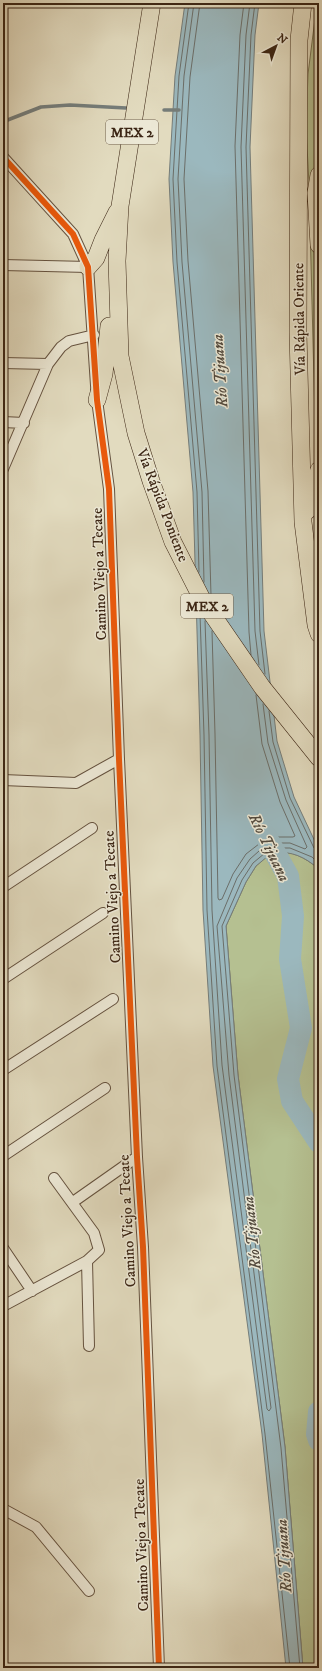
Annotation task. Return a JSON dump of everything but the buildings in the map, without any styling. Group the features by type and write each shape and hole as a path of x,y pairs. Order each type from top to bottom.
{"highway":[{"path":"146,3 147,36"},
{"name":"MEX 2","path":"118,261 120,206 152,3"},
{"name":"Vía Rápida Oriente","path":"303,3 299,40 298,333 303,522 316,603 316,625 319,634"},
{"path":"319,175 316,193 319,245"},
{"path":"88,267 96,258 120,206"},
{"path":"97,400 107,358 111,301 118,261"},
{"name":"Vía Rápida Poniente","path":"118,261 120,356 136,433 151,481 173,542 203,601 262,687 319,758"},
{"path":"303,522 319,470"}],"street":[{"name":"Camino Viejo a Tecate","path":"3,157 73,234 88,267 94,335 97,400 109,489 119,759 137,1157 143,1247 159,1668"},
{"path":"3,265 88,267"},
{"path":"3,469 48,364 61,347 69,341 94,335"},
{"path":"3,363 48,364"},
{"path":"3,422 24,423"},
{"path":"3,780 76,783 119,759"},
{"path":"3,887 92,828"},
{"path":"3,979 103,913"},
{"path":"3,1070 113,999"},
{"path":"3,1156 106,1088"},
{"path":"72,1202 137,1157"},
{"path":"3,1306 87,1261 99,1250 94,1233 54,1178"},
{"path":"3,1248 32,1291"},
{"path":"87,1261 89,1346"},
{"path":"3,1509 36,1527 89,1591"}],"green space":[{"path":"317,3 319,3 319,142 312,188 319,392 316,460 309,184 306,127 308,74"},
{"path":"273,851 287,852 298,856 319,869 319,1668 303,1668 285,1447 238,1075 226,926 246,882 256,866"}],"water":[{"path":"185,3 259,3 255,35 250,147 264,631 277,741 294,797 319,850 319,869 308,861 293,854 273,852 256,866 246,882 226,926 238,1075 285,1447 303,1668 286,1668 262,1434 213,1066 203,910 193,492 173,262 169,179 175,76"}],"waterway":[{"path":"5,121 41,107 70,105 126,108"},
{"path":"164,110 179,110"},
{"name":"Río Tijuana","path":"260,826 288,876 293,916 290,959 301,1028 288,1079 292,1101 319,1142"},
{"name":"Río Tijuana","path":"319,1412 317,1434 319,1440"}],"cycle path":[{"path":"3,157 73,234 88,267 97,400 109,489 119,759 137,1157 143,1247 159,1668"}]}
